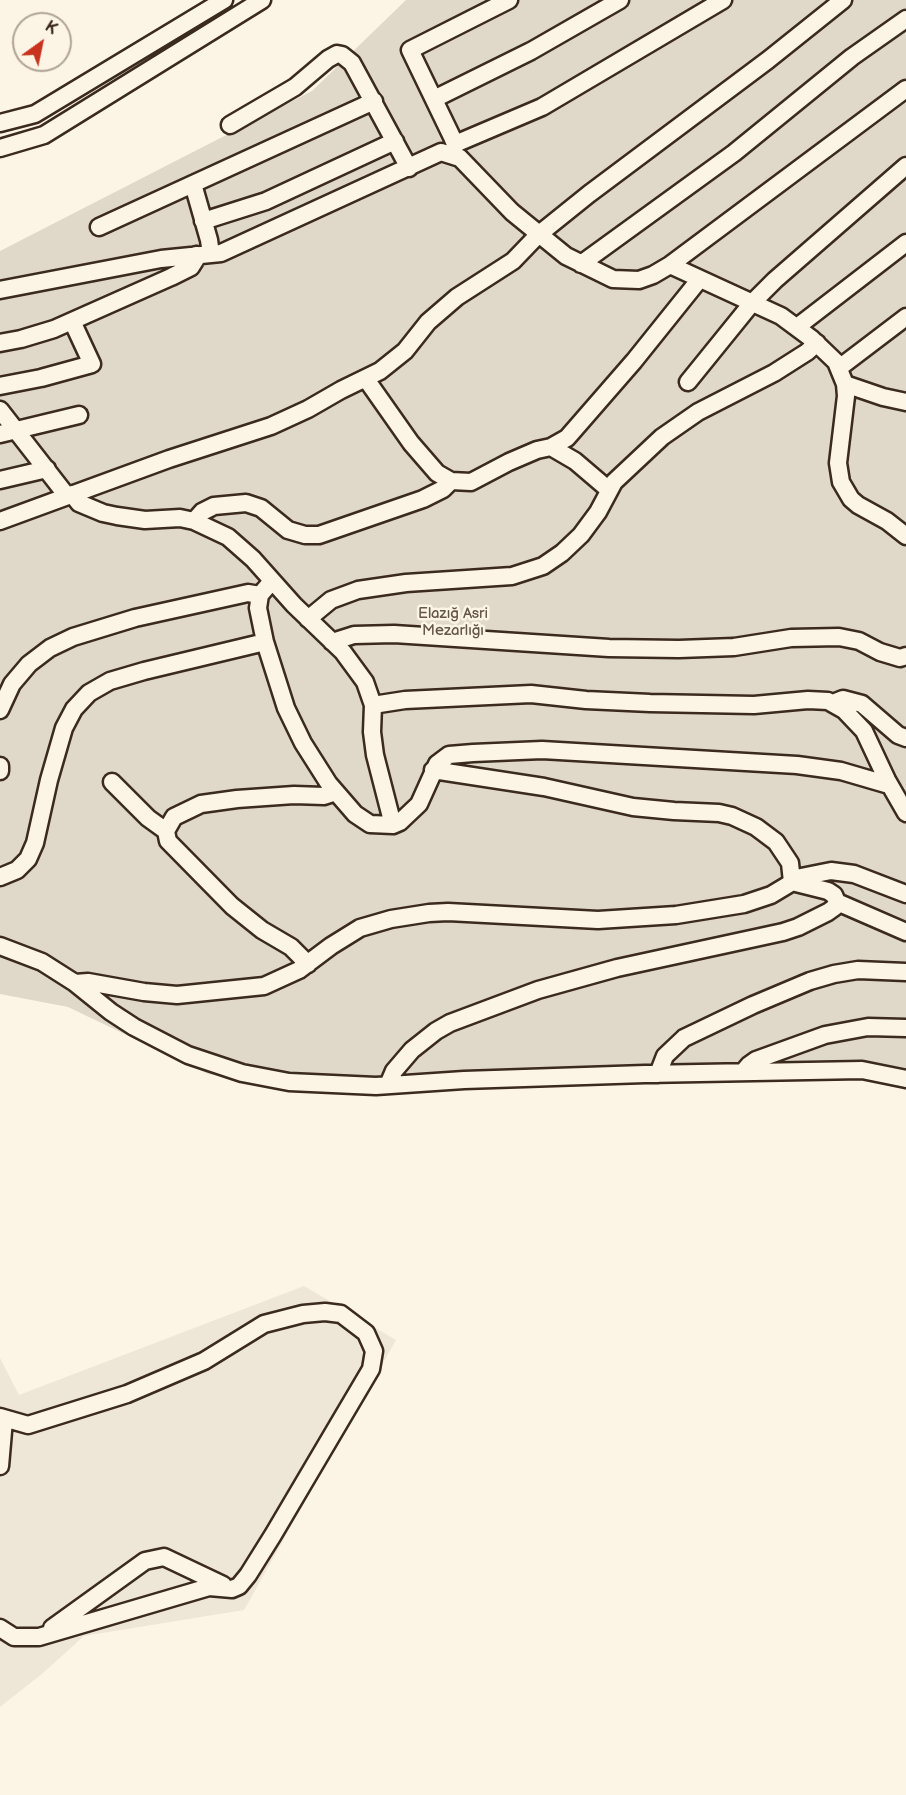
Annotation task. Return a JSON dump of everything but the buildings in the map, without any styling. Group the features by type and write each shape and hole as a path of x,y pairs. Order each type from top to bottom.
{"street":[{"path":"0,123 35,114 224,0"},
{"path":"0,148 44,135 262,0"},
{"path":"509,0 410,50 434,99 454,149 466,163 512,212 538,235 581,264 613,279 631,281 653,275 670,266 906,89"},
{"path":"434,99 531,51 620,0"},
{"path":"0,291 161,259 221,253 542,107 723,0"},
{"path":"0,521 189,452 271,426 308,409 392,362 405,351 443,308 513,261 538,235 648,148 768,60 836,2"},
{"path":"581,264 734,153 845,63 906,20"},
{"path":"231,125 280,97 337,54 350,59 409,168"},
{"path":"99,227 374,101"},
{"path":"203,220 266,201 395,141"},
{"path":"688,382 753,303 783,273 906,166"},
{"path":"193,184 203,220 203,254"},
{"path":"797,327 906,243"},
{"path":"0,343 36,335 72,321 191,267 203,254"},
{"path":"670,266 753,303 797,327 836,362 842,376 846,409 838,463 845,491 858,506 887,521 906,536"},
{"path":"366,378 411,443 437,473 451,480 471,482 537,450 551,447 575,431 699,280"},
{"path":"842,376 906,317"},
{"path":"0,386 92,364 72,321"},
{"path":"308,619 331,600 358,590 416,582 512,576 533,571 553,560 581,535 598,512 609,490 644,453 682,423 715,402 774,373 817,343"},
{"path":"842,376 905,400"},
{"path":"0,410 7,432 79,503 117,516 144,520 180,518 194,521 228,537 253,559 308,619 353,663 373,705 373,743 393,825"},
{"path":"7,432 79,415"},
{"path":"551,447 575,462 609,490"},
{"path":"0,480 47,469"},
{"path":"194,521 202,512 214,506 246,503 261,508 288,530 305,536 319,535 423,499 443,489 451,480"},
{"path":"272,581 260,595 258,608 265,642 286,708 303,743 328,784 355,814 377,825 393,825 406,817 419,804 437,764 449,755 542,750 819,767 889,785"},
{"path":"0,710 12,684 28,664 50,648 73,637 135,618 248,593 260,595"},
{"path":"332,642 354,635 394,634 609,648 679,649 734,647 791,638 839,637 859,641 880,652 900,658 906,656"},
{"path":"0,877 17,870 28,859 35,843 49,780 64,728 74,709 89,693 110,681 144,671 265,642"},
{"path":"373,705 405,700 531,694 639,703 754,705 808,700 833,703 843,699 862,704 898,735 906,738"},
{"path":"833,703 851,716 864,731 889,785 906,813"},
{"path":"0,766 0,771"},
{"path":"433,770 544,787 633,807 719,813 732,816 756,827 776,842 790,862 792,882"},
{"path":"112,782 148,819 166,831"},
{"path":"308,964 291,947 262,930 232,906 168,841 166,831 174,817 201,804 294,795 324,796 336,792"},
{"path":"75,983 88,982 162,994 193,994 264,986 290,976 360,928 410,915 448,912 598,920 653,918 744,904 771,895 792,882 820,872 854,874 906,894"},
{"path":"792,882 828,891 834,895 837,902 906,932"},
{"path":"388,1085 394,1071 412,1050 436,1030 450,1023 538,990 617,968 783,933 828,912 835,907 837,902"},
{"path":"0,946 42,962 75,983 134,1027 188,1055 242,1073 289,1082 344,1086 658,1074 862,1070 906,1079"},
{"path":"658,1074 665,1056 684,1038 810,981 858,970 906,972"},
{"path":"743,1072 756,1060 832,1033 868,1027 906,1028"},
{"path":"0,1466 2,1418 28,1425 127,1394 204,1361 264,1324 303,1314 325,1312 341,1314 366,1333 374,1351 371,1369 248,1575 239,1586 232,1589 209,1587 39,1637 14,1637 0,1628"},
{"path":"39,1637 145,1561 164,1557 232,1589"}],"shaded area":[{"path":"304,1286 396,1340 244,1610 84,1636 0,1707 0,1358 19,1395"}],"green space":[{"name":"Elazığ Asri Mezarlığı","path":"406,0 906,0 906,1083 830,1073 348,1095 208,1074 68,1007 0,994 0,251 312,91"}]}
